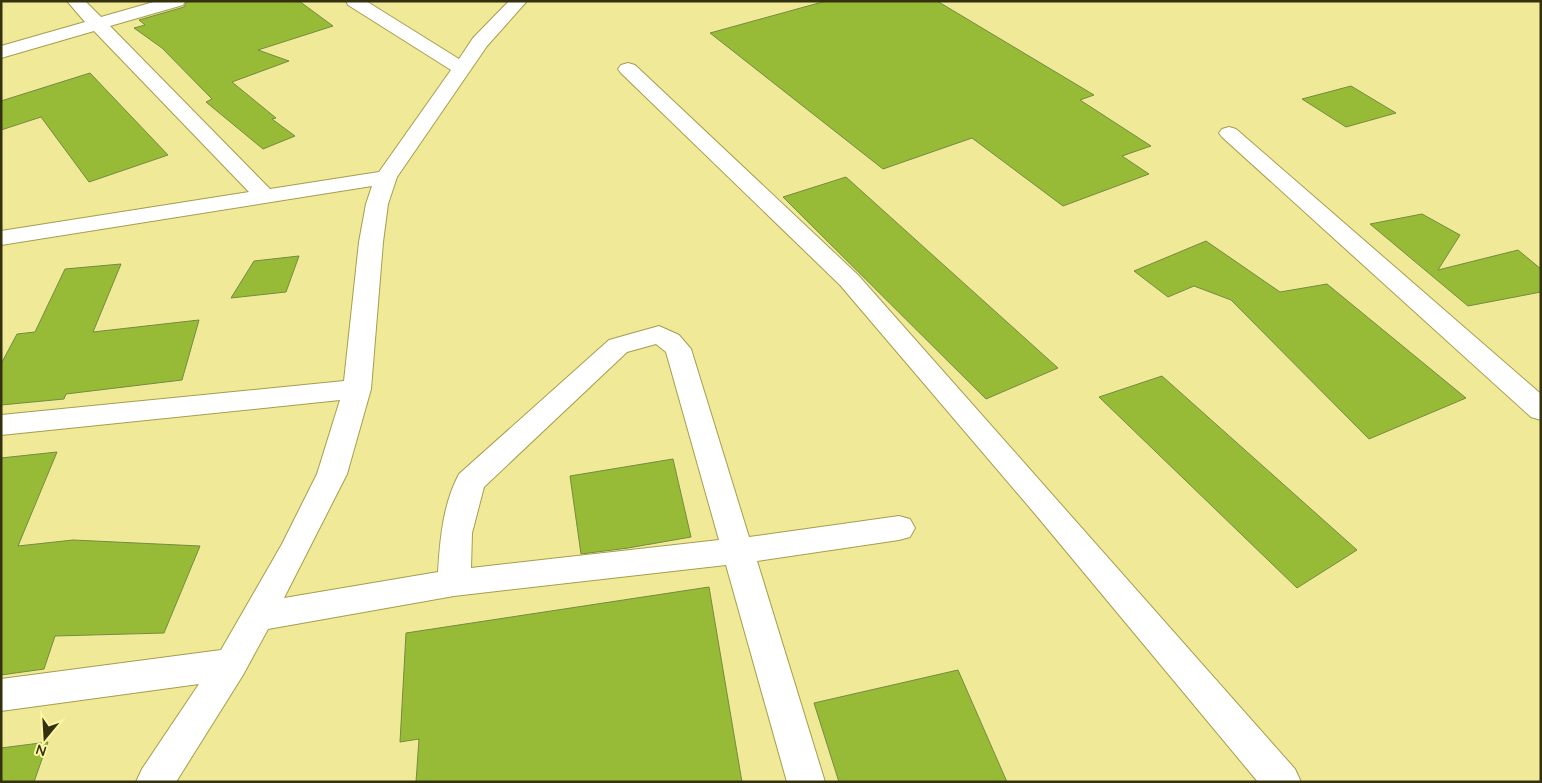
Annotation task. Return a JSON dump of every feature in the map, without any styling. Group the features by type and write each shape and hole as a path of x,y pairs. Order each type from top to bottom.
{"street":[{"path":"75,1 265,196"},
{"path":"1,52 177,1"},
{"path":"354,1 461,68"},
{"path":"155,782 231,664 294,552 332,474 357,389 377,204 386,176 480,42 519,1"},
{"path":"628,69 849,280 1048,507 1282,782"},
{"path":"1229,133 1541,410"},
{"path":"1,238 386,176"},
{"path":"454,583 456,533 470,482 618,346 659,335 670,341 678,348 806,782"},
{"path":"1,425 357,389"},
{"path":"258,617 454,583 738,551 899,528"},
{"path":"1,695 231,664"}],"building":[{"path":"187,1 299,1 333,26 258,50 289,61 232,82 276,118 272,119 295,136 263,149 206,102 212,99 162,48 134,28 145,25 139,20 184,7"},
{"path":"826,1 937,1 1094,95 1080,100 1151,146 1122,156 1149,174 1063,206 972,138 883,169 710,33"},
{"path":"90,73 168,155 89,182 41,117 1,130 1,101"},
{"path":"1351,86 1396,113 1346,127 1302,99"},
{"path":"846,177 1058,368 986,399 783,197"},
{"path":"1422,214 1460,235 1438,270 1518,250 1541,269 1541,292 1468,306 1370,224"},
{"path":"1206,241 1280,292 1327,284 1466,398 1369,439 1231,300 1194,286 1168,297 1134,271"},
{"path":"299,256 286,292 231,298 254,261"},
{"path":"121,264 93,332 199,320 182,380 66,394 64,399 1,405 1,364 17,334 35,332 65,269"},
{"path":"1162,376 1357,550 1297,588 1099,397"},
{"path":"57,452 18,546 73,540 200,546 164,633 55,636 44,669 1,675 1,458"},
{"path":"673,459 691,537 581,554 570,476"},
{"path":"709,587 742,782 416,782 419,739 400,742 406,633"},
{"path":"958,670 1007,782 839,782 814,703"},
{"path":"48,742 34,782 1,782 1,748"}]}
